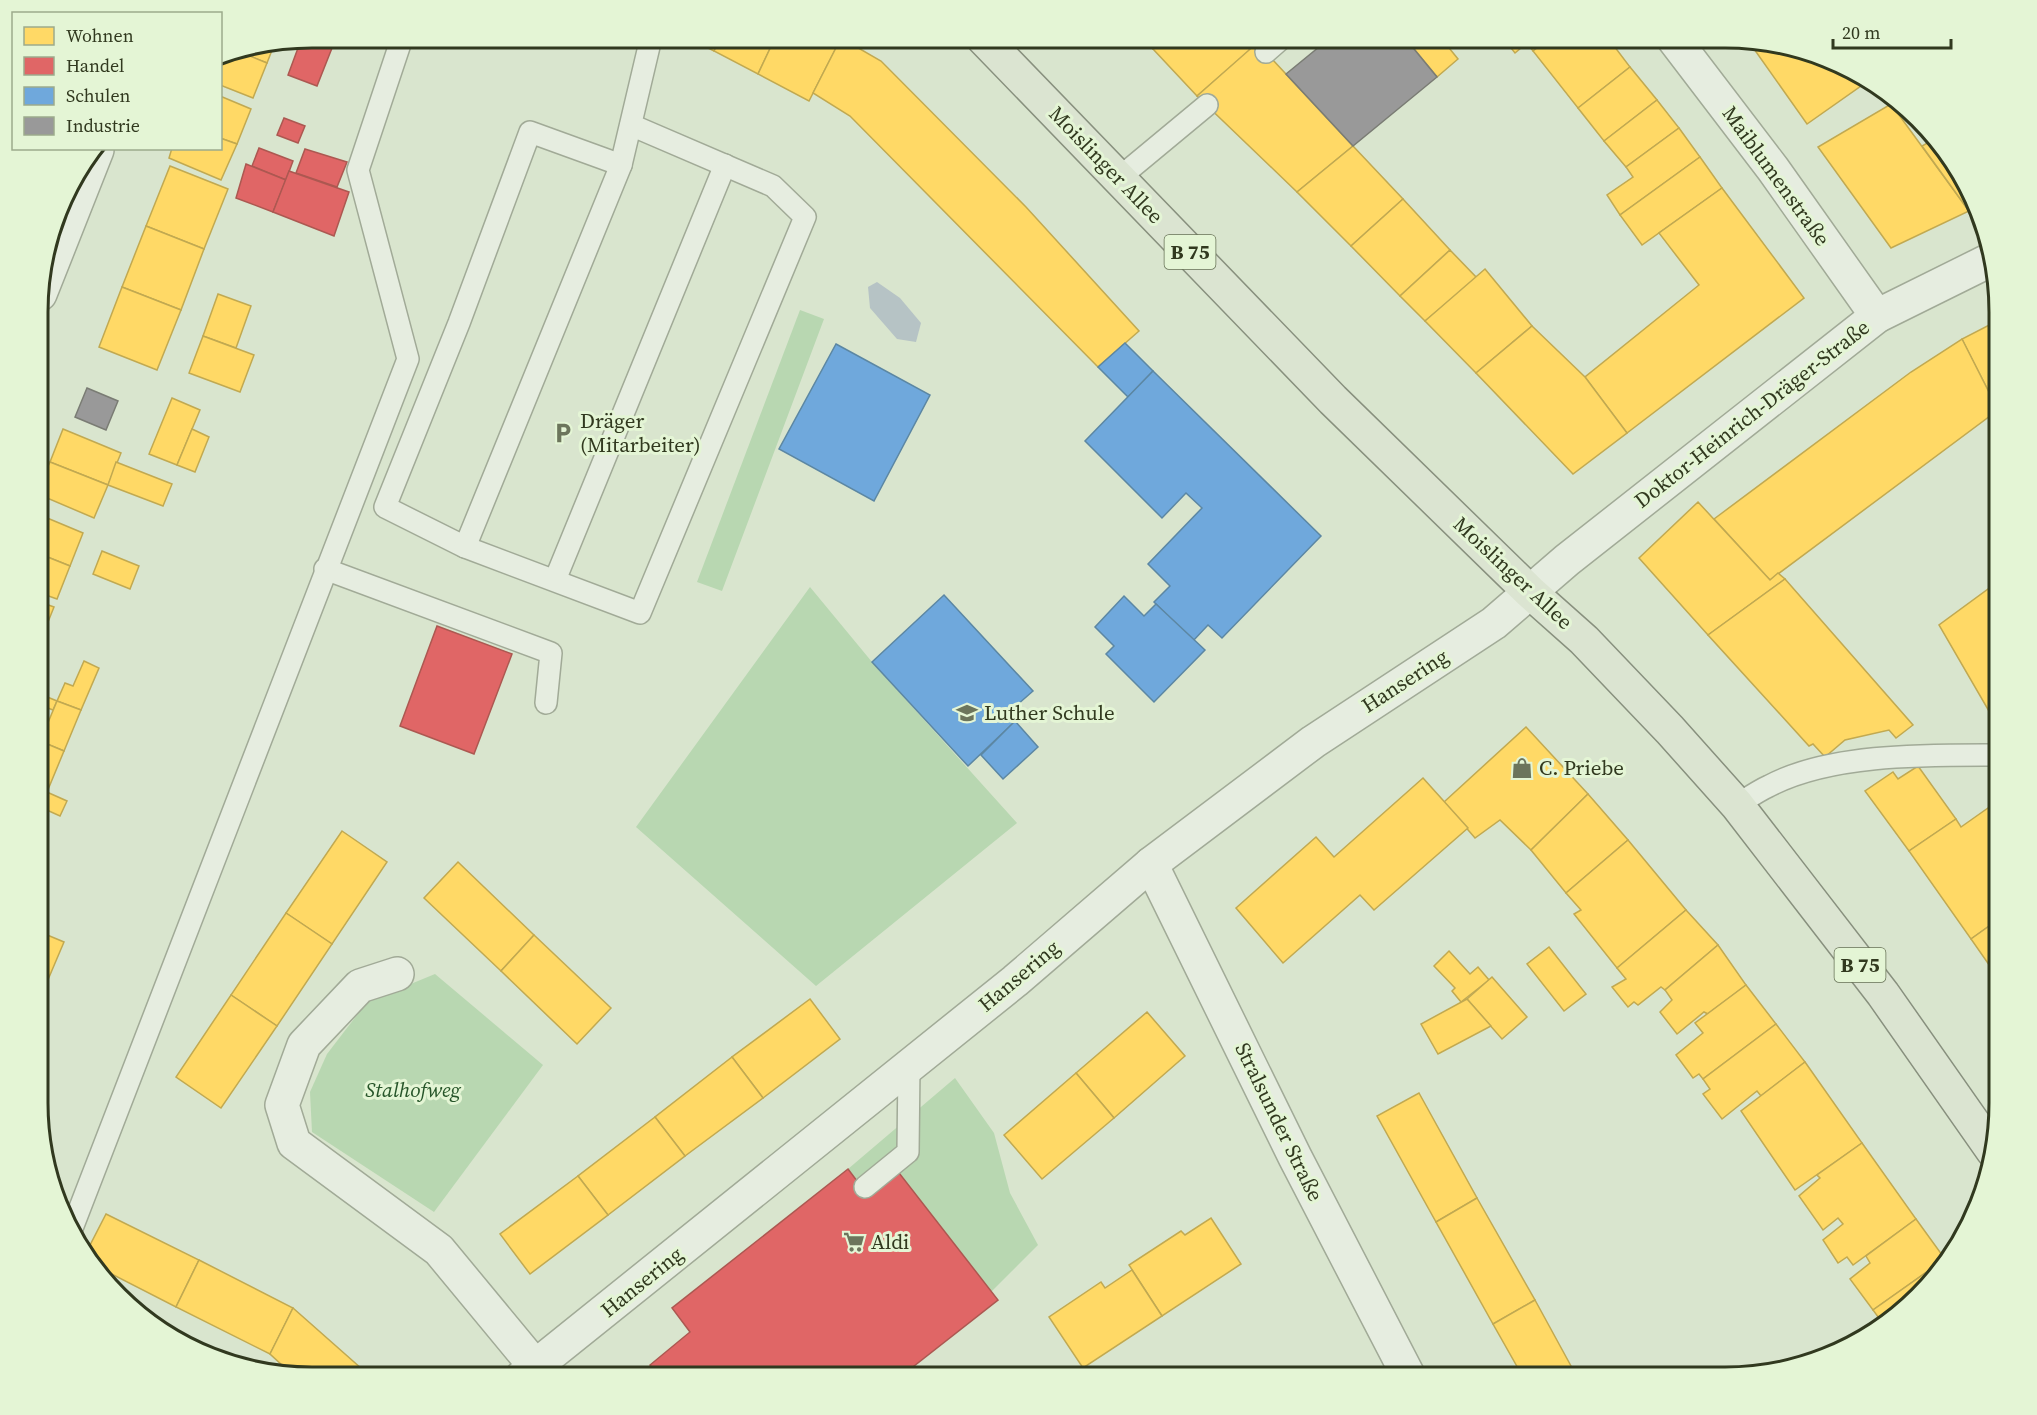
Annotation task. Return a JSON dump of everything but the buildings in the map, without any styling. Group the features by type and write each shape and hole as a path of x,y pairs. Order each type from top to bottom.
{"main road":[{"name":"Moislinger Allee","path":"993,48 1333,400 1530,592 1584,640 1737,805 1883,994 1986,1142"}],"street":[{"name":"Maiblumenstraße","path":"1681,48 1773,169 1877,316"},
{"path":"53,261 87,174"},
{"name":"Doktor-Heinrich-Dräger-Straße","path":"1530,592 1877,316 1984,263"},
{"name":"Hansering","path":"534,1367 1015,981 1151,864 1314,742 1494,623 1530,592"},
{"name":"Stralsunder Straße","path":"1151,864 1295,1157 1404,1367"},
{"path":"397,974 360,986 304,1045 282,1106 294,1143 439,1250 524,1367"}],"lane":[{"path":"75,1220 408,359 358,170 399,48"},
{"path":"465,547 621,165 649,48"},
{"path":"1266,52 1271,48"},
{"path":"1119,178 1207,105"},
{"path":"621,165 530,132 459,323 385,507 465,547 639,613 806,217 773,186 631,125"},
{"path":"555,580 725,165"},
{"path":"325,569 551,653 546,703"},
{"path":"1737,805 1770,785 1826,766 1918,755 1989,755"},
{"path":"866,1187 908,1152 909,1066"}],"green space":[{"path":"800,310 824,319 722,591 697,582"},
{"path":"810,587 872,662 1017,823 816,986 636,827"},
{"name":"Stalhofweg","path":"435,974 543,1065 434,1212 312,1132 310,1092 327,1054 367,1002"},
{"path":"955,1078 994,1133 1010,1193 1038,1245 991,1292 866,1193 848,1169"}],"shaded area":[{"path":"877,282 900,298 921,323 916,342 897,339 870,308 868,287"}],"place":[{"name":"Dräger (Mitarbeiter)","path":"563,433"},
{"name":"Luther Schule","path":"967,713"},
{"name":"C. Priebe","path":"1522,768"},
{"name":"Aldi","path":"854,1242"}]}
